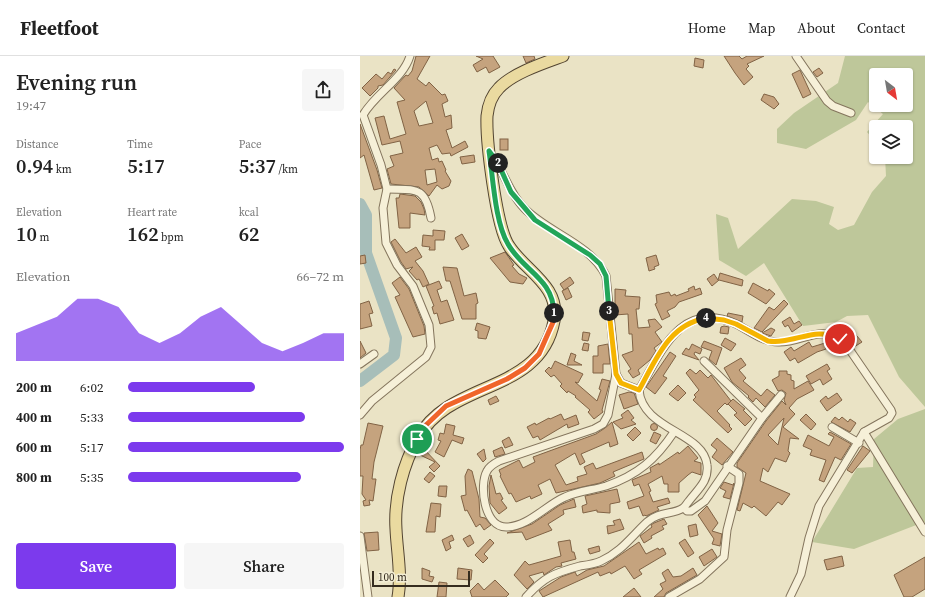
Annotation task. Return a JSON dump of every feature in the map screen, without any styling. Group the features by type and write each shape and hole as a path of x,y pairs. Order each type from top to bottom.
{"main road":[{"path":"398,597 400,577 395,527 397,499 402,476 417,439 425,426 446,406 507,379 525,368 539,354 554,320 554,304 548,289 516,256 501,231 489,151 487,115 491,100 499,88 512,78 562,56"}],"street":[{"path":"360,415 372,401 426,357 431,346 429,325 423,305 414,286 390,254 386,243 383,208 386,189 381,165 364,115 376,97 407,66 410,56"},
{"path":"796,56 827,100 833,106 852,114"},
{"path":"489,151 498,163 511,192 526,211 535,220 590,255 600,264 606,276 616,374 608,415 604,424 594,429 499,460 487,471 484,492 485,505 491,519 497,525 504,527 512,526 528,520 565,497 606,486 633,474 650,463 662,450 674,432"},
{"path":"386,189 412,190 423,194 428,204 431,218"},
{"path":"526,597 548,576 599,562 617,552 647,522 656,516 684,508 708,476 707,463 703,452 658,421 646,410 639,398 639,390 668,340 679,328 707,317 724,320 768,341 785,342 816,333 827,333 834,336 845,343 891,410 891,416 889,418 864,432 859,444 819,506 809,538 801,574 790,597"},
{"path":"360,364 374,354"},
{"path":"704,361 762,418"},
{"path":"616,374 621,383 639,390"},
{"path":"684,508 687,512 691,511 705,501 727,466 781,395"},
{"path":"832,427 859,444"},
{"path":"864,432 925,532"},
{"path":"669,597 700,580 724,557 727,530 739,483 739,474 727,466"},
{"path":"360,536 368,597"},
{"path":"360,577 364,566"}],"green space":[{"path":"845,56 925,56 925,407 899,377 868,315 847,316 836,322 803,326 764,263 746,276 719,260 716,214 728,218 738,249 792,199 816,201 834,207 829,224 838,230 854,225 872,192 886,176 885,164 913,164 913,120 878,120 883,114 880,112 913,112 913,68 869,68 869,103 868,102 856,120 806,149 777,143 777,129 794,113 838,83"},
{"path":"925,409 925,523 924,522 854,549 812,542 857,468 873,467 874,439 898,419"}],"building":[{"path":"416,56 430,56 417,79 426,86 429,82 442,95 445,94 448,101 442,104 445,117 451,115 452,128 446,130 452,148 465,141 468,147 451,156 450,153 442,154 437,145 429,148 432,160 438,158 439,162 442,161 446,170 445,171 451,181 449,186 442,189 437,185 429,196 419,187 391,184 387,169 394,166 390,156 403,153 400,141 382,145 375,118 384,116 390,139 406,134 397,102 405,100 394,88 406,75 408,76 412,71","holes":["426,101 433,123 419,126 414,111","435,169 437,182 427,185 425,170"]},
{"path":"476,56 493,56 500,67 489,73 486,67 477,72 473,65 483,59"},
{"path":"523,56 534,56 535,59 526,63"},
{"path":"724,56 739,56 742,59 747,56 764,56 747,64 749,66 746,69 753,77 744,85"},
{"path":"695,58 704,60 703,68 694,66"},
{"path":"819,68 823,73 817,77 813,72"},
{"path":"394,69 396,70 383,85 378,86 378,88 370,96 362,88 376,74 382,79 388,72 391,74"},
{"path":"800,70 811,94 803,98 792,74"},
{"path":"764,94 774,97 779,104 774,109 761,100"},
{"path":"360,124 382,188 374,190 364,155 360,158"},
{"path":"500,139 508,139 508,150 500,150"},
{"path":"474,155 475,162 462,164 460,157"},
{"path":"400,194 415,196 421,202 424,209 425,215 410,213 410,228 399,228 396,198 399,198"},
{"path":"433,230 445,231 444,240 435,240 435,250 429,250 430,247 422,246 423,235 433,236"},
{"path":"462,234 469,246 462,250 455,238"},
{"path":"395,239 406,253 416,247 422,257 415,261 423,271 429,284 423,287 419,279 417,280 409,271 413,267 406,269 391,242"},
{"path":"505,252 514,265 512,266 519,274 527,278 523,284 510,282 490,258"},
{"path":"365,255 366,263 360,264 360,256"},
{"path":"656,255 659,265 654,267 655,269 649,271 646,258"},
{"path":"443,267 457,268 464,296 476,293 478,303 476,304 476,319 462,319 450,281 446,281"},
{"path":"720,273 743,280 742,286 719,280 712,286 707,279 714,274 718,280"},
{"path":"400,277 409,289 424,326 425,334 413,337 395,297 400,295 392,283"},
{"path":"570,277 574,283 564,290 560,284"},
{"path":"439,281 442,288 437,290 441,302 447,300 454,320 440,324 437,313 434,314 432,307 434,306 426,286"},
{"path":"753,283 768,291 769,289 775,294 766,304 748,293"},
{"path":"694,286 695,290 700,288 702,294 679,302 675,307 667,311 670,316 662,320 655,304 657,303 656,295 669,292 671,296 675,294 676,296 689,291 688,289"},
{"path":"568,288 572,297 566,300 562,291"},
{"path":"615,289 626,290 625,296 640,297 639,309 636,309 638,328 650,327 648,320 655,319 662,327 655,332 662,342 654,348 656,351 650,360 638,370 640,374 633,378 628,371 631,369 622,355 633,351 632,334 629,334 628,314 615,315"},
{"path":"784,300 788,304 762,332 754,328 769,307 774,310"},
{"path":"369,301 373,313 369,314 372,326 360,329 360,304"},
{"path":"728,313 743,316 742,322 727,316"},
{"path":"790,317 794,324 799,321 802,325 792,332 788,325 785,327 782,322"},
{"path":"477,323 490,327 486,339 478,338 478,331 475,330"},
{"path":"721,327 729,327 728,334 720,333"},
{"path":"771,328 775,330 771,336 762,333"},
{"path":"851,329 862,342 854,347 845,333"},
{"path":"583,332 590,333 588,341 582,340"},
{"path":"725,338 736,344 731,351 721,345"},
{"path":"360,341 366,353 360,358"},
{"path":"704,341 722,348 716,365 709,359 712,351 701,347"},
{"path":"809,342 812,347 825,343 826,349 817,352 798,363 795,358 790,361 784,352 791,347 794,351"},
{"path":"584,343 589,344 588,351 582,350"},
{"path":"608,344 610,364 603,364 603,373 593,373 593,356 598,356 598,346"},
{"path":"692,344 702,349 700,354 695,352 694,354 699,360 682,354 686,348 689,350"},
{"path":"670,352 676,356 663,376 667,378 655,394 646,387"},
{"path":"571,353 576,355 574,361 582,365 567,365"},
{"path":"741,358 746,365 739,370 746,378 743,381 761,396 767,389 775,395 765,407 756,398 753,402 748,397 749,396 732,382 724,368"},
{"path":"555,361 583,374 578,383 575,382 597,401 601,390 599,389 602,379 610,381 602,410 603,412 594,419 588,412 590,410 575,397 576,396 568,391 567,393 560,386 562,384 554,375 551,377 545,371 549,367 551,369"},
{"path":"827,364 830,369 827,371 832,379 823,385 820,379 811,384 806,376"},
{"path":"690,369 696,374 700,370 708,378 711,375 731,401 727,405 725,403 717,411 732,429 728,433 693,400 696,397 694,395 699,390 686,373"},
{"path":"779,371 787,371 787,374 791,375 791,380 794,381 794,389 808,381 814,390 797,399 789,408 795,414 783,427 799,439 790,438 788,451 790,453 786,462 775,458 768,472 763,468 760,481 790,494 782,505 778,502 766,516 754,506 752,508 743,503 740,511 737,510 746,473 737,467 737,463 766,421 782,401 786,405 784,400 786,393 782,390 778,391 772,380 779,376","holes":["784,418 778,445 768,435"]},
{"path":"678,385 686,393 678,401 669,394"},
{"path":"629,392 634,393 638,404 624,409 619,395"},
{"path":"837,393 842,400 827,411 820,401 826,396 828,399"},
{"path":"496,396 499,401 490,405 488,400"},
{"path":"733,399 745,409 743,410 752,419 745,426 734,415 737,413 728,404"},
{"path":"628,410 634,418 631,420 636,424 621,429 613,422 623,418 621,415"},
{"path":"561,414 564,420 576,415 579,424 568,428 567,424 540,440 538,436 533,438 527,427 535,423 536,425"},
{"path":"806,414 816,424 811,430 800,420"},
{"path":"835,417 839,420 842,417 848,422 850,419 856,423 850,432 831,422"},
{"path":"612,422 618,444 610,447 609,442 581,454 585,462 580,465 575,453 555,465 566,485 578,481 577,477 587,474 584,467 593,463 596,469 642,452 644,459 613,472 615,476 600,483 556,493 550,479 538,485 542,494 531,499 530,496 516,502 511,493 509,494 500,476 499,470 519,460 523,468 535,462 533,457 596,434"},
{"path":"368,423 383,426 374,462 372,479 376,479 373,501 369,500 370,505 364,506 363,501 366,500 362,494 363,476 360,476 360,450 361,445 363,445"},
{"path":"654,423 657,424 657,430 654,431 651,430 650,427 651,424"},
{"path":"446,424 455,426 453,435 464,438 462,444 452,440 444,457 435,452 441,441 438,440 440,433 444,434"},
{"path":"635,427 641,433 633,441 627,435"},
{"path":"654,432 661,435 656,444 650,441"},
{"path":"830,432 851,444 841,460 835,457 824,482 819,480 826,460 810,455 812,450 803,446 808,435 829,446 834,437 828,434"},
{"path":"509,437 513,445 505,448 502,441"},
{"path":"717,438 733,452 722,465 712,457 717,450 711,445"},
{"path":"688,446 698,458 694,461 701,463 701,475 692,472 688,475 679,483 679,492 668,492 668,484 664,484 662,476 648,484 651,491 649,492 653,502 668,498 670,503 657,507 659,510 646,516 643,516 639,506 629,509 627,502 644,496 639,484 634,486 632,480 651,472 650,468 659,463 659,465 678,452 679,454"},
{"path":"863,446 870,451 852,473 847,470"},
{"path":"502,447 505,454 495,457 493,451"},
{"path":"423,448 440,466 434,472 429,467 435,462 420,455"},
{"path":"484,449 486,459 483,462 477,454"},
{"path":"468,469 472,471 479,499 480,517 485,518 491,525 484,530 480,524 476,527 467,510 465,511 461,496 466,495 465,476"},
{"path":"430,472 435,476 429,483 424,479"},
{"path":"491,475 496,494 500,493 503,499 501,500 507,508 499,514 490,503 489,486"},
{"path":"724,482 733,485 734,483 730,499 723,497 726,491 720,488"},
{"path":"439,486 447,486 446,497 438,496"},
{"path":"617,489 620,502 610,504 610,513 597,512 597,510 583,513 582,506 587,504 585,496"},
{"path":"574,499 576,507 563,510 564,514 548,524 552,530 526,540 522,532 507,533 532,524 560,505"},
{"path":"431,503 441,504 440,517 436,516 435,532 426,532"},
{"path":"707,506 718,523 712,531 722,534 720,546 712,544 714,539 698,515"},
{"path":"620,519 624,529 608,534 607,526 615,525 613,521"},
{"path":"664,519 667,524 662,526 664,529 651,536 652,538 644,543 640,536 652,527 651,525"},
{"path":"696,524 698,535 690,537 688,526"},
{"path":"378,532 379,550 367,551 364,533"},
{"path":"452,535 454,540 449,542 451,548 446,551 442,540"},
{"path":"470,535 474,543 468,547 463,539"},
{"path":"490,539 494,543 484,554 488,558 483,563 475,555"},
{"path":"685,539 694,553 688,557 679,543"},
{"path":"570,540 572,552 574,552 576,559 561,563 562,566 556,567 544,575 543,572 529,576 534,582 527,589 514,575 525,561 529,565 561,556 558,542"},
{"path":"639,542 646,554 658,548 659,550 663,548 666,554 639,570 642,574 634,579 625,566 611,574 610,572 600,576 598,572 543,597 539,591 561,577 575,572 577,576 587,570 604,566"},
{"path":"599,546 600,551 590,554 588,549"},
{"path":"712,549 717,557 704,566 699,557"},
{"path":"842,556 844,566 827,570 824,560"},
{"path":"925,557 925,589 912,597 904,597 894,575"},
{"path":"422,568 430,571 429,576 434,577 432,582 422,579"},
{"path":"458,568 472,570 471,580 457,579"},
{"path":"693,568 697,575 666,593 664,597 654,597 663,589 660,584 666,581 662,573 668,569 673,577 681,576"},
{"path":"495,580 509,594 506,597 472,597 470,591 478,583 484,590"},
{"path":"439,582 447,583 446,597 437,597"},
{"path":"634,588 641,597 623,597"}],"waterway":[{"path":"360,204 366,215 366,253 396,338 394,355 360,381"}],"route":[{"path":"417,439 425,426 446,406 507,379 525,368 539,354 548,338 554,320 554,304 548,289 516,256 507,244 501,231 489,151 498,163 511,192 535,220 550,228 590,255 600,264 606,276 616,374 621,383 639,390 668,340 679,328 707,317 736,324 768,341 785,342 816,333 827,333 840,339"}]}
